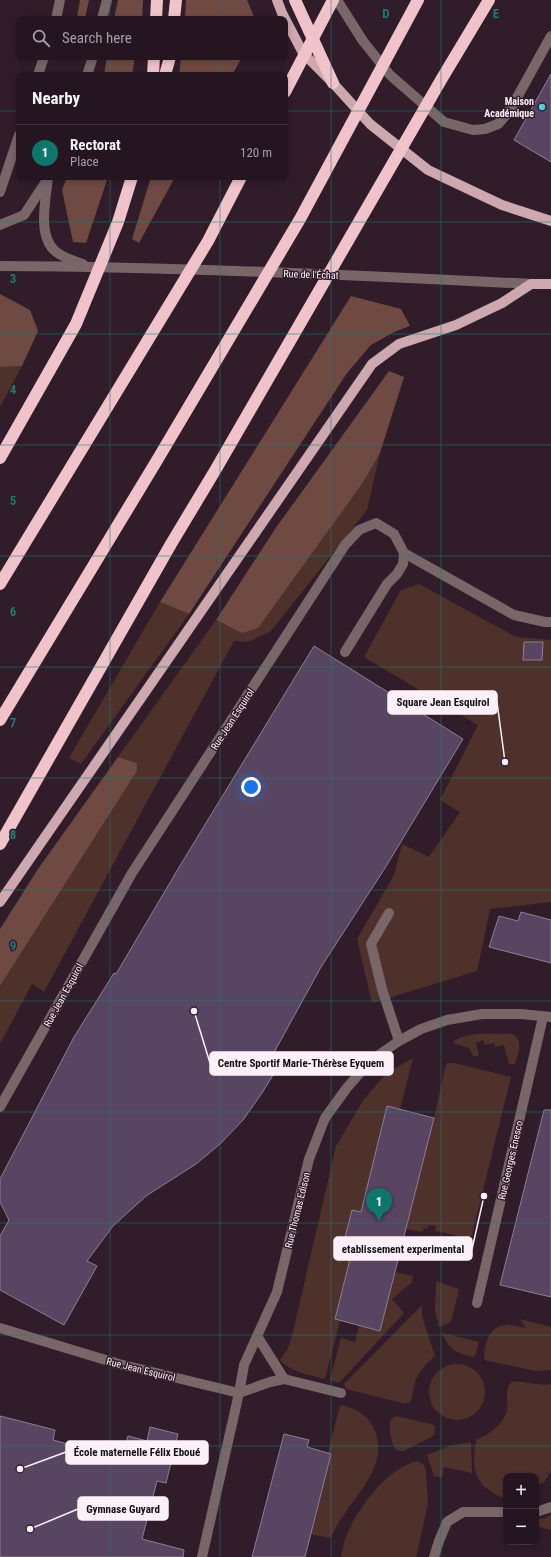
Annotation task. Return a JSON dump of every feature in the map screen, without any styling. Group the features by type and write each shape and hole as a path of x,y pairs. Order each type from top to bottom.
{"highway":[{"path":"156,16 157,0"},
{"path":"174,16 176,0"},
{"path":"296,0 333,83"},
{"path":"288,86 333,0"},
{"path":"0,720 156,462 300,219 418,0"},
{"path":"0,844 171,544 489,0"},
{"path":"153,72 154,60"},
{"path":"166,72 169,60"},
{"path":"0,458 76,324 118,222 131,180"},
{"path":"0,584 208,241 239,180"}],"main road":[{"path":"277,0 284,16"},
{"path":"288,24 303,53 333,83 370,124 428,170 502,205 551,221"},
{"path":"0,902 372,364 399,344 456,325 502,303 531,284 551,284"}],"street":[{"path":"57,16 60,0"},
{"path":"103,16 107,0"},
{"path":"338,0 363,41 390,75 444,122 473,130 485,129 498,124 509,112 551,36"},
{"path":"39,72 43,60"},
{"path":"88,72 92,60"},
{"path":"0,192 16,144"},
{"path":"0,225 24,215 46,180"},
{"path":"48,180 44,226 47,241 56,251 68,258 92,267"},
{"name":"Rue de l'Échat","path":"0,266 92,267 359,276 531,284"},
{"name":"Rue Jean Esquirol","path":"0,1107 132,873 345,545 359,530 376,524 394,534 404,553"},
{"path":"346,652 386,584 397,574 403,564 404,553 514,615 551,622"},
{"path":"389,912 372,944 382,989 399,1041"},
{"name":"Rue Thomas Edison","path":"202,1557 244,1365 276,1292 309,1160 325,1118 346,1089 370,1061 399,1041 421,1029 447,1020 482,1014 521,1014 547,1017"},
{"name":"Rue Georges Enesco","path":"477,1303 547,1017"},
{"name":"Rue Jean Esquirol","path":"0,1328 119,1364 239,1393"},
{"path":"257,1336 284,1380"},
{"path":"239,1393 270,1382 284,1380 341,1393"},
{"path":"539,1511 551,1507"},
{"path":"434,1557 447,1522 463,1512 503,1512"}],"shaded area":[{"path":"80,0 89,0 85,16 77,16"},
{"path":"118,0 143,0 142,16 115,16"},
{"path":"186,0 247,0 254,16 185,16"},
{"path":"106,60 134,60 132,72 104,72"},
{"path":"181,60 240,60 234,72 179,72"},
{"path":"66,180 107,180 86,243 73,242 62,190"},
{"path":"150,180 173,180 139,243 132,239"},
{"path":"0,294 30,310 38,331 22,366 0,367"},
{"path":"351,296 401,309 410,326 394,332 371,345 347,373 189,614 160,602"},
{"path":"22,366 0,407 0,367"},
{"path":"389,371 404,377 380,453 364,481 258,628 242,633 216,620 275,529"},
{"path":"380,453 367,510 271,631 248,642 234,641 44,992 32,984 0,1044 0,986 137,771 137,763 118,757 216,620 242,633 364,481"},
{"path":"419,584 516,637 551,640 551,902 490,909 477,971 372,1003 357,939 394,875 402,844 429,857 460,812 440,800 478,725 364,657 401,590"},
{"path":"160,602 189,614 81,764 69,758"},
{"path":"118,757 137,763 137,771 0,986 0,929 38,869"},
{"path":"475,1034 513,1034 519,1044 519,1052 515,1064 509,1064 504,1045 495,1047 494,1043 485,1045 483,1040 476,1043 479,1056 473,1056 469,1048 454,1043 454,1041 460,1038"},
{"path":"413,1058 400,1109 361,1213 343,1249 352,1251 335,1319 340,1321 325,1379 295,1370 280,1360 287,1350 292,1336 336,1146 364,1099 387,1073"},
{"path":"447,1063 454,1063 511,1077 472,1235 469,1238 435,1231 436,1226 428,1225 427,1229 424,1228 422,1232 406,1229"},
{"path":"395,1272 413,1276 412,1282 392,1299 404,1313 339,1383 330,1380 341,1338 355,1342 359,1326 380,1331"},
{"path":"436,1281 459,1289 451,1322 439,1327 435,1310"},
{"path":"422,1305 422,1316 435,1356 417,1377 411,1401 402,1403 346,1389 344,1384"},
{"path":"520,1319 551,1327 551,1370 536,1371 484,1360 486,1342 491,1332 495,1328 507,1325 526,1328"},
{"path":"442,1333 479,1342 474,1357 462,1354 450,1347"},
{"path":"457,1364 468,1366 477,1372 483,1381 485,1392 483,1403 477,1412 468,1418 457,1420 446,1418 437,1412 431,1403 429,1392 431,1381 437,1372 446,1366"},
{"path":"513,1381 545,1385 551,1384 551,1471 544,1482 539,1484 539,1473 503,1473 503,1498 495,1494 481,1483 477,1476 474,1461 476,1440 495,1428 503,1420 507,1410 507,1391"},
{"path":"340,1405 357,1410 366,1417 375,1431 378,1446 377,1460 372,1473 337,1525 331,1538 310,1534 331,1454 328,1453"},
{"path":"396,1416 435,1426 434,1435 404,1451 398,1451 393,1445 390,1430 392,1418"},
{"path":"471,1442 472,1473 444,1467 442,1478 434,1476 427,1455 449,1446"},
{"path":"418,1461 423,1464 426,1470 428,1504 416,1557 341,1557 348,1531 369,1497 398,1470 408,1464"},
{"path":"551,1515 551,1530 539,1527 539,1519 546,1518"}],"building":[{"name":"Maison Académique","path":"551,74 551,162 514,140"},
{"path":"524,642 543,642 542,660 523,660"},
{"path":"314,646 463,739 385,868 321,967 266,1067 275,1072 262,1093 243,1120 220,1144 196,1164 146,1196 113,1226 87,1261 97,1266 64,1325 0,1290 0,1236 9,1220 0,1202 0,1179 74,1037 114,973 116,974 181,864"},
{"path":"521,912 551,920 551,963 489,947 499,916 518,921"},
{"path":"387,1106 434,1118 380,1331 335,1319 352,1251 342,1249 352,1210 361,1212"},
{"path":"544,1110 551,1110 551,1297 500,1285"},
{"path":"0,1416 55,1430 53,1440 104,1454 105,1449 123,1454 128,1436 147,1441 150,1427 178,1434 166,1483 157,1481 142,1539 184,1550 183,1557 0,1557"},
{"path":"284,1434 309,1440 307,1447 331,1454 305,1557 252,1557"}],"place":[{"name":"Maison Académique","path":"542,107"},
{"name":"Square Jean Esquirol","path":"505,762"},
{"name":"Centre Sportif Marie-Thérèse Eyquem","path":"194,1011"},
{"name":"etablissement experimental","path":"484,1196"},
{"name":"Rectorat","path":"379,1221"},
{"name":"École maternelle Félix Eboué","path":"20,1469"},
{"name":"Gymnase Guyard","path":"30,1529"}]}
